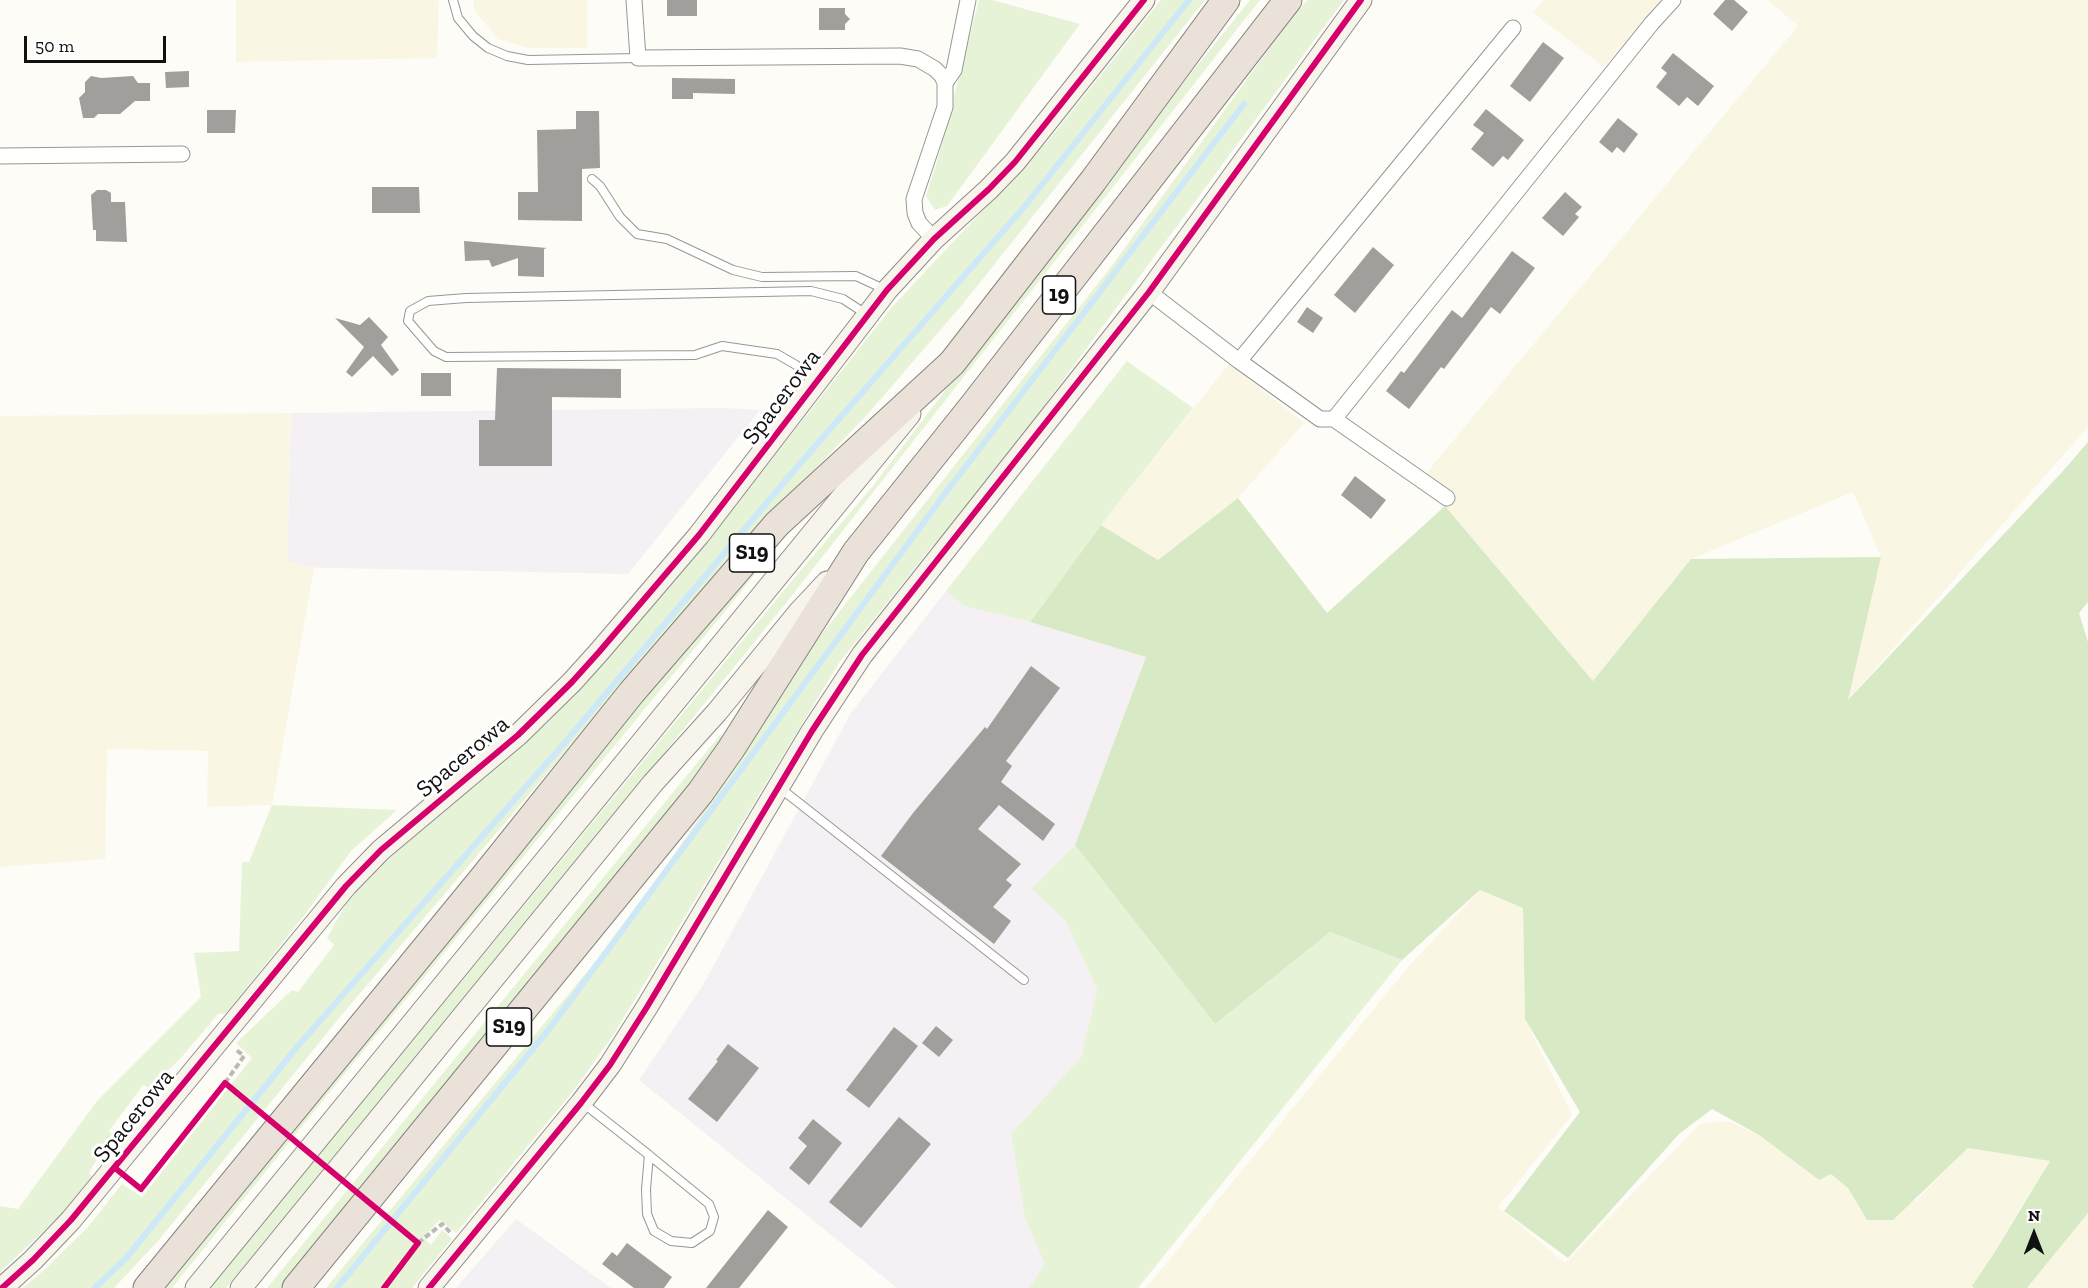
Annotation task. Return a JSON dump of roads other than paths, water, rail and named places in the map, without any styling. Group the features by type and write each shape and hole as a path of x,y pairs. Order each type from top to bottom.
{"highway":[{"name":"19","path":"952,363 1086,190 1226,0"},
{"name":"19","path":"855,552 972,407 1288,0"},
{"name":"S19","path":"135,1288 184,1243 632,692 777,524 952,363"},
{"name":"S19","path":"296,1288 700,793 731,749 855,552"},
{"path":"147,1288 184,1243"}],"street":[{"path":"634,0 638,58 900,56 918,59 935,69 945,83 946,97 942,117 914,199 915,213 919,223 933,239"},
{"path":"945,83 954,70 968,0"},
{"name":"Spacerowa","path":"2,1288 46,1248 77,1213 346,886 381,850 518,735 599,652 684,553 886,290 933,239 1015,162 1144,0"},
{"path":"429,1288 581,1102 629,1037 812,731 862,655 1149,292 1361,0"},
{"path":"1334,418 1652,23 1673,0"},
{"path":"1239,361 1513,28"},
{"path":"0,156 182,153"},
{"path":"1149,292 1239,361 1320,418 1334,418 1447,498"},
{"path":"196,1288 952,363"},
{"path":"241,1288 653,783 717,712 799,612 855,552"}],"lane":[{"path":"453,0 458,18 472,36 488,48 507,56 528,60 638,58"},
{"path":"592,179 600,186 620,217 637,234 667,239 733,270 762,277 855,276 886,290"},
{"path":"816,381 777,354 722,346 695,355 446,357 434,351 408,321 410,311 428,301 466,298 811,291 843,299 867,315"},
{"path":"779,787 1024,980"},
{"path":"581,1102 649,1155 709,1204 714,1217 710,1231 692,1243 671,1241 654,1231 647,1214 646,1189 649,1155"}],"waterway":[{"path":"95,1288 127,1257 297,1047 567,740 791,474 1025,206 1189,0"},
{"path":"337,1288 550,1028 944,495 1244,104"}]}
